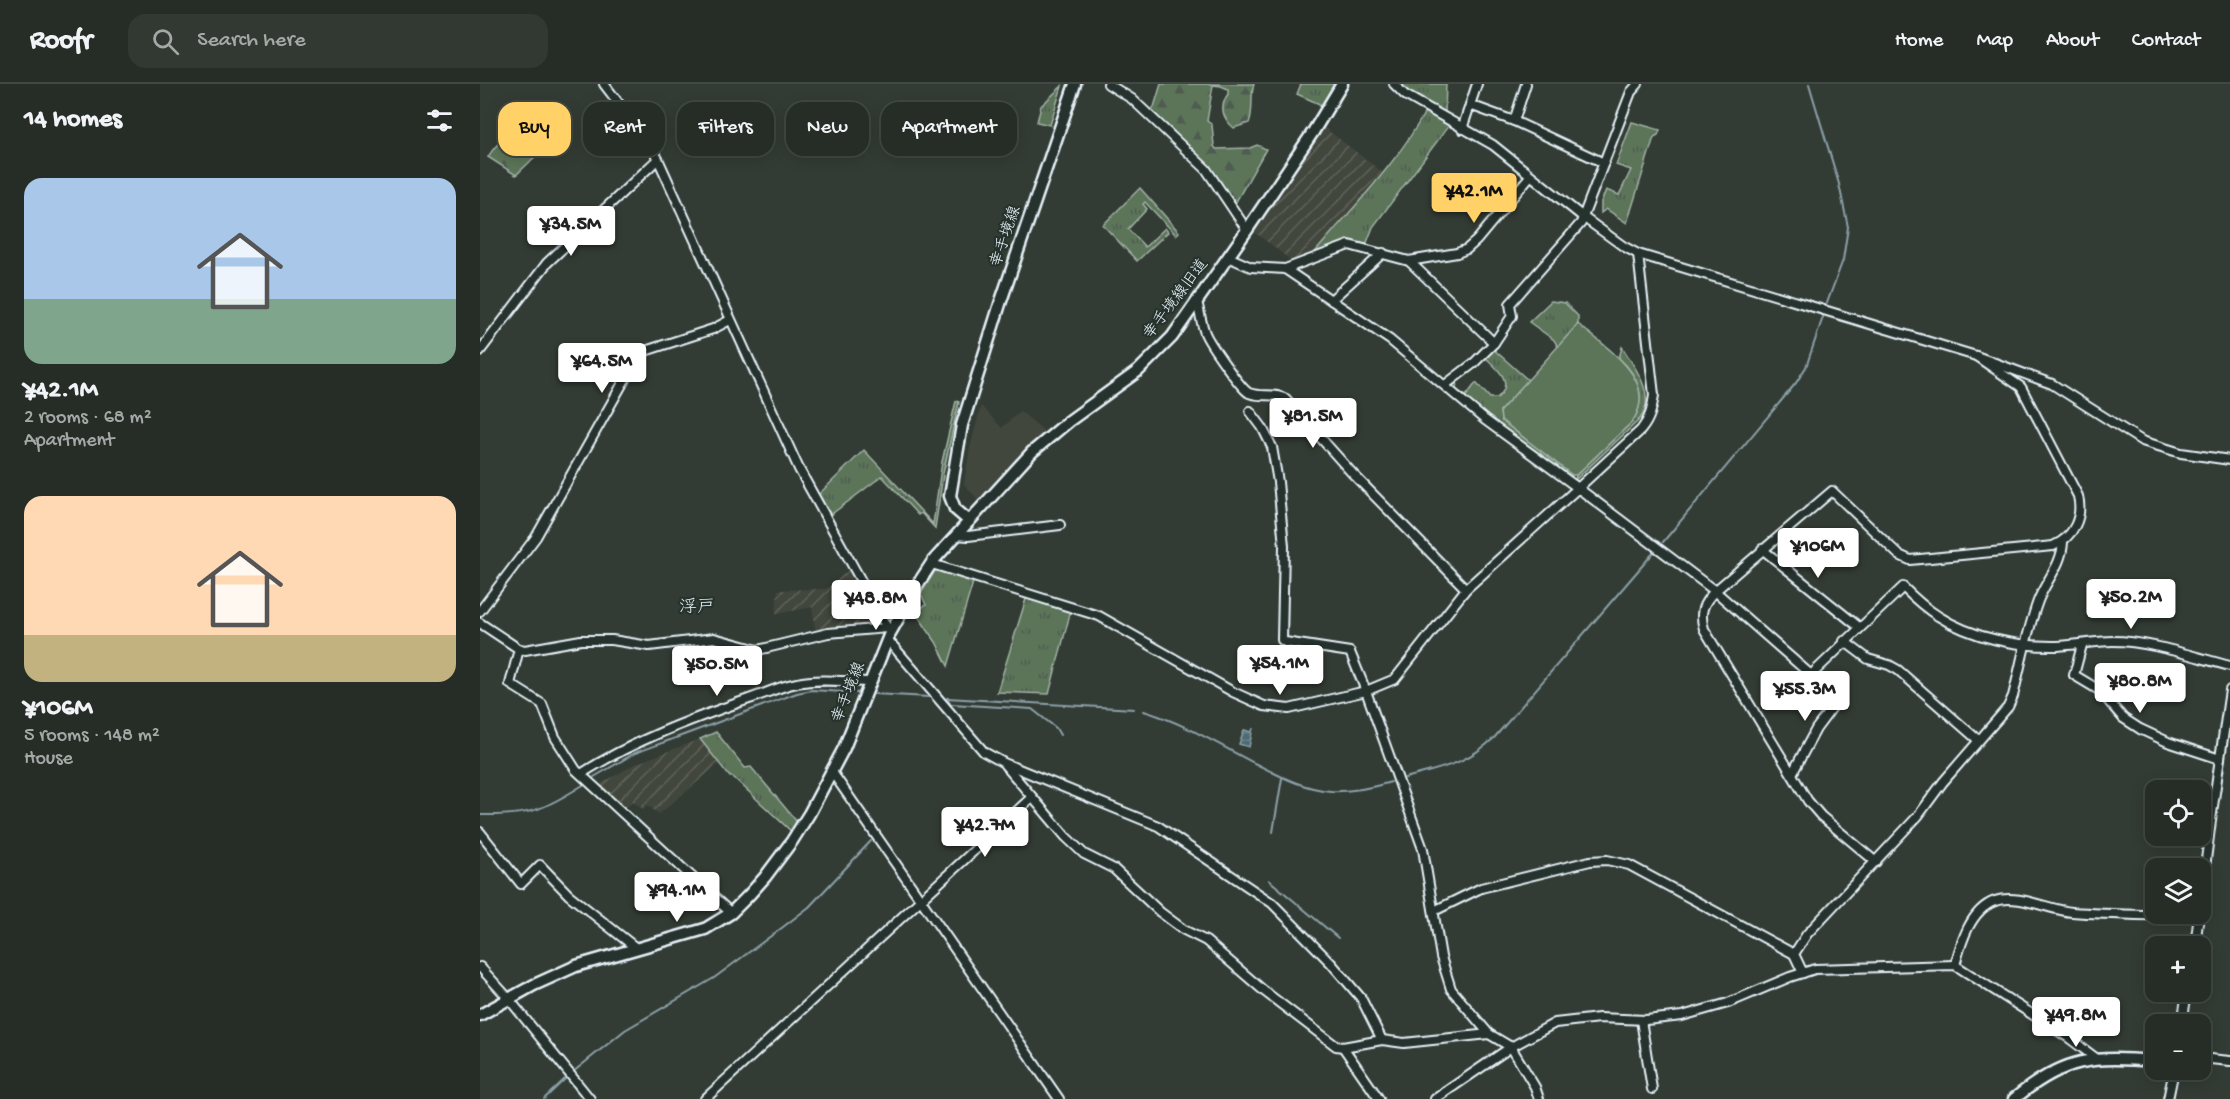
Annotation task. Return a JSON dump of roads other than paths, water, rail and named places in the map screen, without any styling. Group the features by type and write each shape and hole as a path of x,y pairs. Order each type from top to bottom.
{"main road":[{"name":"幸手境線","path":"480,1015 576,966 694,933 719,921 731,913 765,877 792,841 832,772 871,682 888,634 932,564 969,521 952,504 950,496 962,425 996,315 1075,84"},
{"name":"幸手境線旧道","path":"969,521 1032,452 1050,436 1138,372 1172,337 1313,132 1341,84"},
{"path":"2014,1099 2059,1069 2075,1063 2116,1058 2145,1060"}],"street":[{"path":"604,84 649,143 658,159 799,469 888,634 984,752 1004,764 1158,826 1272,903 1331,963 1361,998 1382,1040"},
{"path":"1108,84 1132,99 1206,170 1247,230"},
{"path":"1394,84 1405,95 1493,145 1583,217 1638,254 1976,356 2052,384 2126,433 2142,441 2197,457 2230,460"},
{"path":"1462,129 1477,84"},
{"path":"1514,121 1526,84"},
{"path":"1445,385 1474,363 1494,343 1512,316 1510,303 1581,223 1631,92 1638,84"},
{"path":"1470,105 1514,121 1604,162"},
{"path":"480,351 547,263 658,159"},
{"path":"1228,257 1251,267 1285,269 1349,245 1409,261 1457,253 1467,249 1503,211 1530,176"},
{"path":"1331,300 1383,253"},
{"path":"932,564 1099,616 1233,692 1264,706 1282,709 1304,707 1366,691 1395,679 1466,589 1641,430 1649,419 1654,395 1638,254"},
{"path":"1409,261 1494,343"},
{"path":"1285,269 1389,340 1485,420 1715,591 1839,698 1816,729 1792,774"},
{"path":"1197,302 1208,340 1244,389 1255,394 1280,396 1286,399 1352,473 1466,589"},
{"path":"480,611 536,537 638,358 645,351 730,320"},
{"path":"1876,862 1821,816 1808,801 1704,629 1702,608 1715,591 1832,490 1904,559 2054,546 2063,542 2078,520 2080,505 2078,496 2021,387 1976,356"},
{"path":"1250,411 1262,427 1272,447 1278,482 1284,546 1282,640 1350,652 1422,849 1441,957 1451,989 1489,1034 1511,1047 1535,1087 1539,1099"},
{"path":"956,535 968,536 1060,525"},
{"path":"1794,954 1807,934 1918,816 1943,782 2008,707 2013,696 2038,599 2063,552 2063,542"},
{"path":"1762,549 1859,627"},
{"path":"1810,675 1903,587 1939,617 1963,629 2026,645 2082,645 2113,641 2142,644 2230,666"},
{"path":"480,623 519,649 543,648 581,640 612,640 649,646 714,638 758,650 828,633 888,634"},
{"path":"1844,641 1868,659 1890,665 1898,670 1978,740"},
{"path":"2082,645 2074,675 2099,690 2123,718 2168,742 2220,759"},
{"path":"519,649 510,684 542,704 555,737 581,774 731,913"},
{"path":"581,774 611,755 729,706 795,683 871,682"},
{"path":"2207,858 2230,690"},
{"path":"1004,764 1066,837 1084,854 1114,869 1160,912 1184,930 1206,941 1264,991 1336,1046 1343,1047 1382,1040 1404,1043 1489,1034"},
{"path":"832,772 1059,1099"},
{"path":"705,1099 1032,796"},
{"path":"480,832 521,884 540,865 569,895 636,948"},
{"path":"1434,910 1481,888 1590,861 1607,860 1629,865 1794,954 1803,973"},
{"path":"1955,965 1963,936 1983,909 1996,901 2024,900 2069,912 2145,915"},
{"path":"1435,1099 1511,1047 1555,1023 1599,1018 1641,1020 1682,1016 1728,1003 1815,969 1955,965 2069,1038 2097,1059"},
{"path":"480,967 590,1099"},
{"path":"1641,1020 1652,1089"},
{"path":"1343,1047 1379,1099"},
{"path":"2211,1059 2230,1060"},
{"path":"2168,1099 2172,1080"}],"water":[{"path":"1253,728 1249,747 1239,744 1244,730 1252,732"}],"waterway":[{"path":"1809,84 1839,184 1848,227 1843,260 1827,303"},
{"path":"1663,542 1796,383 1806,367 1823,317"},
{"path":"1405,778 1463,760 1494,738 1654,552"},
{"path":"594,777 635,753 797,693 812,690 859,693"},
{"path":"874,694 929,697"},
{"path":"947,698 1134,709"},
{"path":"947,698 951,704 1032,709 1056,728 1060,735"},
{"path":"1144,711 1188,728 1276,774 1312,788 1346,791 1391,782"},
{"path":"1273,832 1282,778"},
{"path":"480,815 523,813 534,810 556,801 583,785"},
{"path":"573,1072 625,1030 714,978 809,907 871,841"},
{"path":"1269,880 1338,938"},
{"path":"544,1099 565,1079"}],"district":[{"name":"浮戸","path":"697,608"}]}
